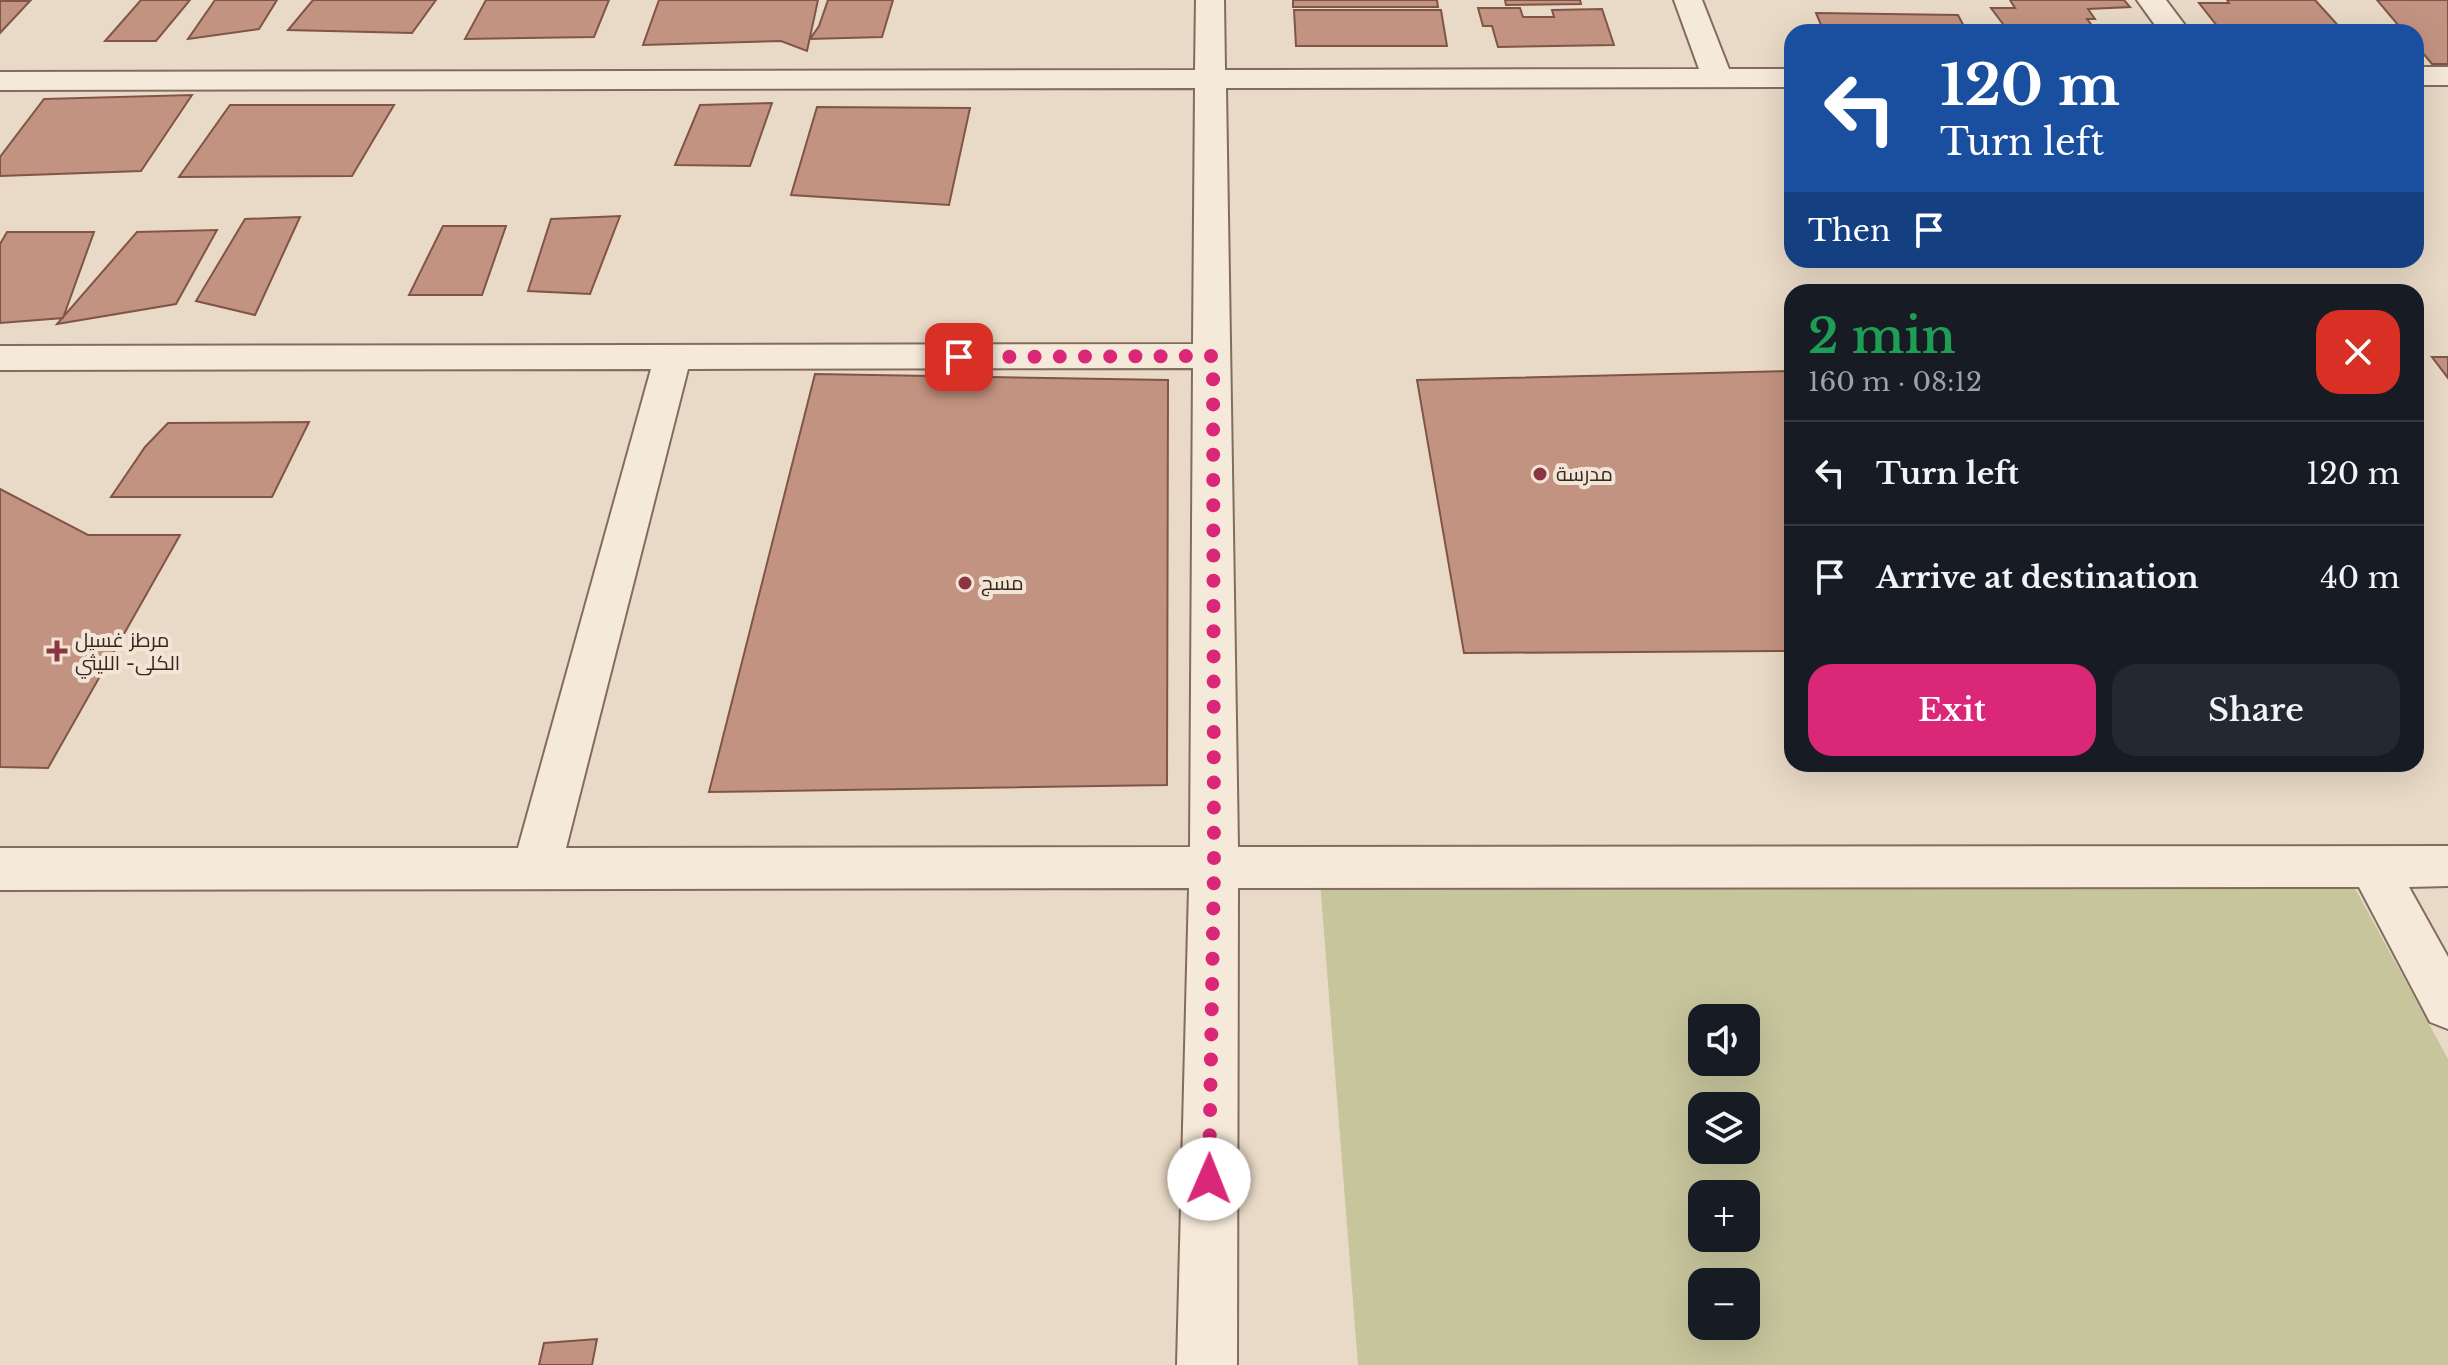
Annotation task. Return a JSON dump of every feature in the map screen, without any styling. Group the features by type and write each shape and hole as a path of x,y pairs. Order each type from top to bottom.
{"street":[{"path":"1207,1365 1214,868 1210,0"},
{"path":"1688,0 1717,78"},
{"path":"2151,0 2169,24"},
{"path":"2424,76 2448,76"},
{"path":"0,81 1784,78"},
{"path":"0,358 1213,356"},
{"path":"537,868 673,357"},
{"path":"2373,866 2448,1006"},
{"path":"0,869 2448,866"}],"green space":[{"path":"2333,848 2448,1059 2448,1365 1358,1365 1318,856"}],"building":[{"path":"141,0 190,0 156,41 105,41"},
{"path":"215,0 277,0 259,29 188,39"},
{"path":"313,0 436,0 412,33 288,30"},
{"path":"486,0 609,0 594,37 465,39"},
{"path":"659,0 818,0 807,51 781,41 643,45"},
{"path":"828,0 893,0 882,37 810,39 819,26"},
{"path":"1293,0 1437,0 1438,7 1293,7"},
{"path":"1505,0 1580,0 1581,4 1506,5"},
{"path":"2010,0 2124,0 2130,7 2088,9 2095,19 2087,19 2091,24 2003,24 1991,8 2015,8"},
{"path":"2227,0 2315,0 2337,24 2216,24 2199,3 2229,3"},
{"path":"2377,0 2448,0 2448,64 2432,64 2424,54 2424,24 2397,24"},
{"path":"0,1 30,1 0,33"},
{"path":"1478,8 1520,8 1523,17 1554,17 1552,10 1602,9 1614,45 1498,47 1492,26 1483,26"},
{"path":"1294,10 1441,10 1447,46 1296,46"},
{"path":"1816,13 1958,15 1963,24 1821,24"},
{"path":"192,95 141,171 0,176 0,157 44,99"},
{"path":"772,103 750,166 675,165 700,105"},
{"path":"230,105 394,105 352,176 179,177"},
{"path":"817,107 970,108 949,205 791,195"},
{"path":"620,216 590,294 528,291 551,219"},
{"path":"300,217 255,315 196,301 245,219"},
{"path":"443,226 506,226 482,295 409,295"},
{"path":"217,230 176,304 57,324 137,232"},
{"path":"7,232 94,232 63,318 0,323 0,244"},
{"path":"2432,357 2448,357 2448,378"},
{"path":"1784,371 1784,651 1464,653 1417,380"},
{"name":"مسج","path":"815,374 1168,380 1167,785 709,792"},
{"path":"309,422 272,497 111,497 145,447 168,423"},
{"name":"مرطز غسيل الكلى- الليثي","path":"0,489 88,535 180,535 48,768 0,767"},
{"path":"597,1339 592,1365 539,1365 544,1343"}],"place":[{"name":"مدرسة","path":"1540,474"},
{"name":"مسج","path":"965,583"},
{"name":"مرطز غسيل الكلى- الليثي","path":"57,651"}],"route":[{"path":"959,357 1213,356 1214,868 1209,1179"}]}
